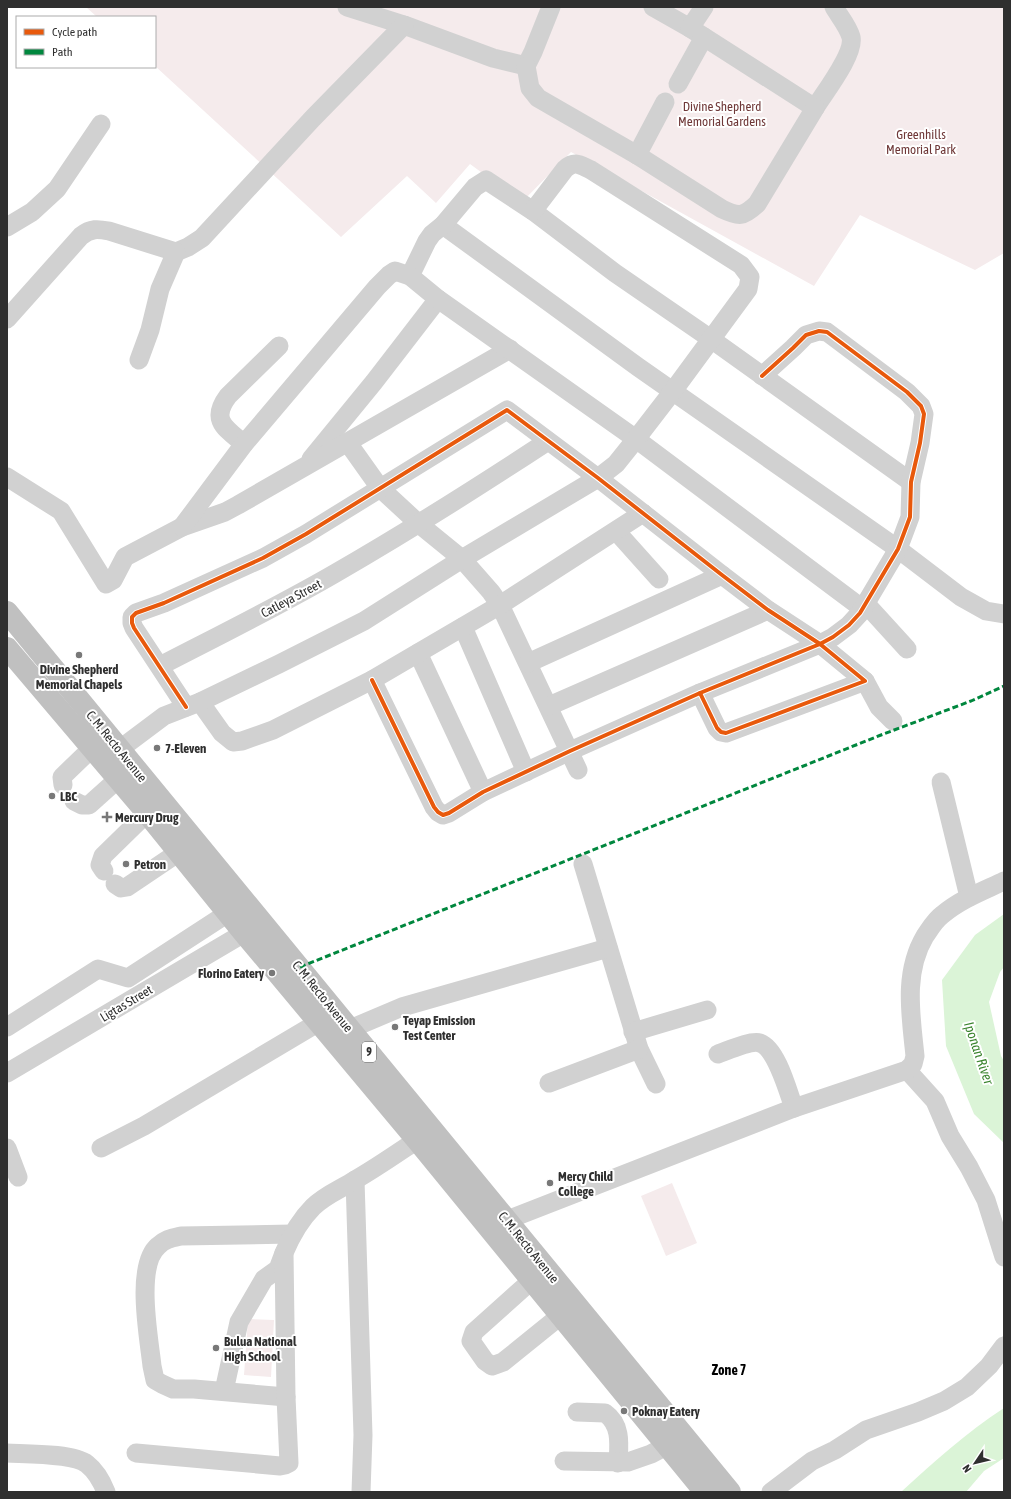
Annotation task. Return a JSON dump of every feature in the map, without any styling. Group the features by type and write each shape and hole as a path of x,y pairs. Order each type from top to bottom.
{"highway":[{"name":"C. M. Recto Avenue","path":"7,612 123,753 253,927 319,1022 666,1446 701,1485 730,1492"},
{"name":"C. M. Recto Avenue","path":"7,648 147,813 228,913 253,927 350,1028 508,1220 701,1485"}],"street":[{"path":"347,7 404,24 493,58 526,66"},
{"path":"551,7 526,66 530,88 538,98 637,155 722,209 735,215 750,211 757,204 851,49 851,38 849,32 834,7"},
{"path":"653,7 697,33 815,108"},
{"path":"678,84 686,71 704,7"},
{"path":"7,319 81,236 87,232 99,229 109,231 176,252 188,247 202,238 313,118 404,24"},
{"path":"637,155 665,102"},
{"path":"7,227 32,212 57,189 101,124"},
{"path":"123,753 170,724 193,705 344,632 394,603 462,559 598,478 616,464 636,439 748,289 750,277 741,265 591,170 576,163 570,164 565,169 533,211"},
{"path":"410,276 427,241 443,225 475,187 486,180 533,211 615,273 711,339 911,482"},
{"path":"443,225 673,391 898,549 961,597 986,612 1004,614"},
{"path":"139,360 150,330 160,289 176,252"},
{"path":"182,527 244,444 389,275 395,271 410,276 438,299 636,439 864,606 907,649"},
{"path":"304,468 374,382 438,299"},
{"path":"372,680 434,807 438,812 444,815 483,792 570,751 700,693 820,644 833,637 849,625 864,606 898,549 910,517 911,482 920,442 924,414 920,406 907,392 832,336 822,331 806,335 762,376"},
{"path":"244,444 224,424 219,416 219,411 228,396 279,346"},
{"path":"7,477 61,512 106,584 113,580 125,557 182,527 225,512 510,349"},
{"path":"643,513 500,605 372,680 273,730 237,742 232,742 227,738 193,705 160,666 139,637 132,624 132,617 136,613 164,603 263,558 306,534 507,410 598,478 768,610 820,644 865,681 879,707 893,721"},
{"name":"Catleya Street","path":"160,666 298,595 419,524 548,441"},
{"path":"348,443 380,488 419,524 462,559 488,588 500,605 578,770"},
{"path":"616,531 659,579"},
{"path":"528,663 722,575"},
{"path":"549,706 768,610"},
{"path":"463,627 526,772"},
{"path":"418,653 483,792"},
{"path":"700,693 717,728 721,732 726,733 865,681"},
{"path":"63,785 62,777 92,748"},
{"path":"74,801 82,805 89,805 118,779"},
{"path":"940,782 970,896"},
{"path":"147,813 103,856 100,865 109,877 121,888 127,887 179,852"},
{"path":"583,864 636,1041 656,1084"},
{"path":"508,1220 794,1108 907,1070 913,1064 915,1056 910,996 911,977 915,958 921,943 938,920 955,905 970,896 1004,881"},
{"path":"7,1027 98,969 128,978 228,913"},
{"name":"Ligtas Street","path":"7,1074 253,927"},
{"path":"350,1028 402,1007 608,948"},
{"path":"548,1082 707,1010"},
{"path":"101,1148 144,1126 319,1022"},
{"path":"718,1054 753,1043 760,1043 772,1054 784,1078 794,1108"},
{"path":"907,1070 935,1101 950,1136 973,1174 986,1200 1004,1257"},
{"path":"224,1391 239,1322 264,1279 278,1269 292,1234 304,1217 314,1206 326,1197 417,1140"},
{"path":"7,1148 18,1177"},
{"path":"355,1180 363,1435 362,1492"},
{"path":"286,1397 194,1388 173,1389 155,1380 152,1366 145,1280 147,1266 152,1253 157,1246 166,1240 181,1236 292,1234"},
{"path":"136,1453 285,1465 289,1463 286,1397 284,1253"},
{"path":"532,1281 474,1332 471,1341 485,1361 492,1366 502,1362 560,1316"},
{"path":"771,1492 812,1461 835,1450 866,1430 918,1412 944,1401 967,1387 989,1366 1004,1346"},
{"path":"577,1412 605,1414 614,1422 619,1435 618,1463"},
{"path":"564,1461 628,1462 666,1446"},
{"path":"7,1453 70,1457 86,1463 98,1475 106,1492"}],"green space":[{"name":"Divine Shepherd Memorial Gardens","path":"86,7 1004,7 1004,253 975,270 860,215 814,286 571,152 522,202 470,164 436,203 407,176 341,237 156,67 156,16 96,16"},
{"path":"672,1183 697,1243 666,1256 641,1196"},
{"path":"248,1319 274,1320 271,1377 244,1375"}],"water":[{"name":"Iponan River","path":"1004,914 1004,967 1000,972 989,1002 1001,1056 1004,1061 1004,1143 974,1114 946,1046 942,980 975,935"},
{"path":"1004,1408 1004,1458 984,1471 966,1492 901,1492 964,1437"}],"marked path":[{"path":"300,967 881,735 971,701 1004,686"}],"cycle path":[{"path":"372,680 434,807 443,815 449,813 483,792 570,751 700,693 820,644 833,637 849,625 860,613 898,549 910,517 911,482 920,443 924,414 921,406 907,392 827,332 819,331 806,335 762,376"},
{"path":"186,707 134,628 132,617 136,613 164,603 263,558 306,534 507,410 598,478 768,610 820,644 865,681 726,733 721,732 717,728 700,693"}],"place":[{"name":"Divine Shepherd Memorial Chapels","path":"79,655"},
{"name":"7-Eleven","path":"157,748"},
{"name":"LBC","path":"52,796"},
{"name":"Mercury Drug","path":"107,817"},
{"name":"Petron","path":"126,864"},
{"name":"Florino Eatery","path":"272,973"},
{"name":"Teyap Emission Test Center","path":"395,1027"},
{"name":"Mercy Child College","path":"550,1183"},
{"name":"Bulua National High School","path":"216,1348"},
{"name":"Poknay Eatery","path":"624,1411"}],"district":[{"name":"Zone 7","path":"729,1370"}],"park label":[{"name":"Greenhills Memorial Park","path":"921,142"}]}
